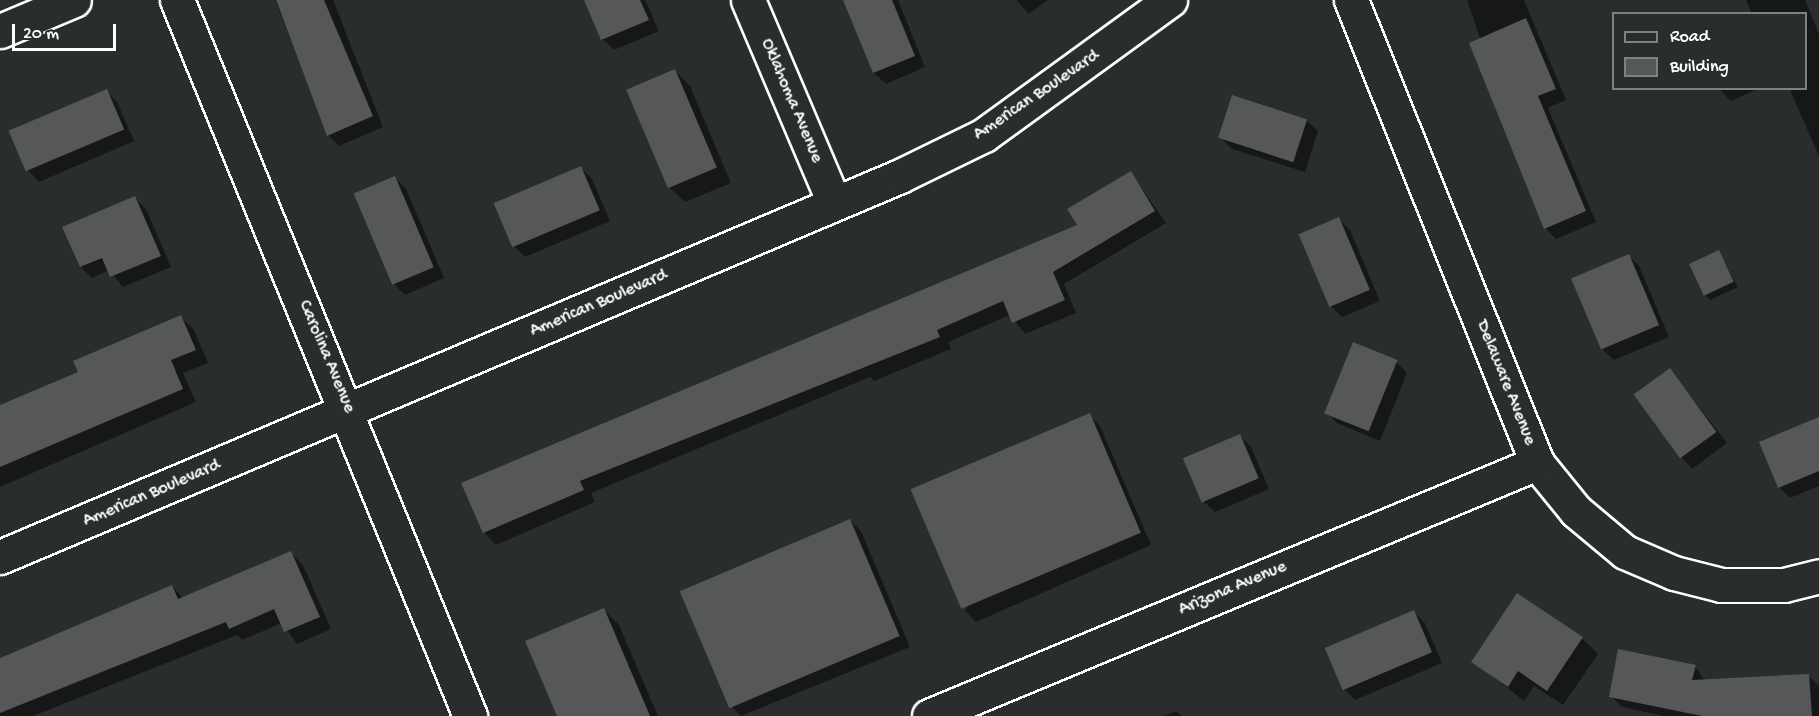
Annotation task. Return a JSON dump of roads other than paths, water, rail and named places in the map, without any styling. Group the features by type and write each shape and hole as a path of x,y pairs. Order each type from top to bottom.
{"street":[{"path":"0,31 74,0"},
{"name":"Carolina Avenue","path":"177,0 349,411 470,716"},
{"name":"Oklahoma Avenue","path":"748,0 834,203"},
{"name":"American Boulevard","path":"0,557 349,411 834,203 984,135 1170,0"},
{"name":"Delaware Avenue","path":"1351,0 1538,463 1576,511 1625,552 1674,573 1721,585 1784,585 1819,576"},
{"name":"Arizona Avenue","path":"929,716 1538,463"}]}
